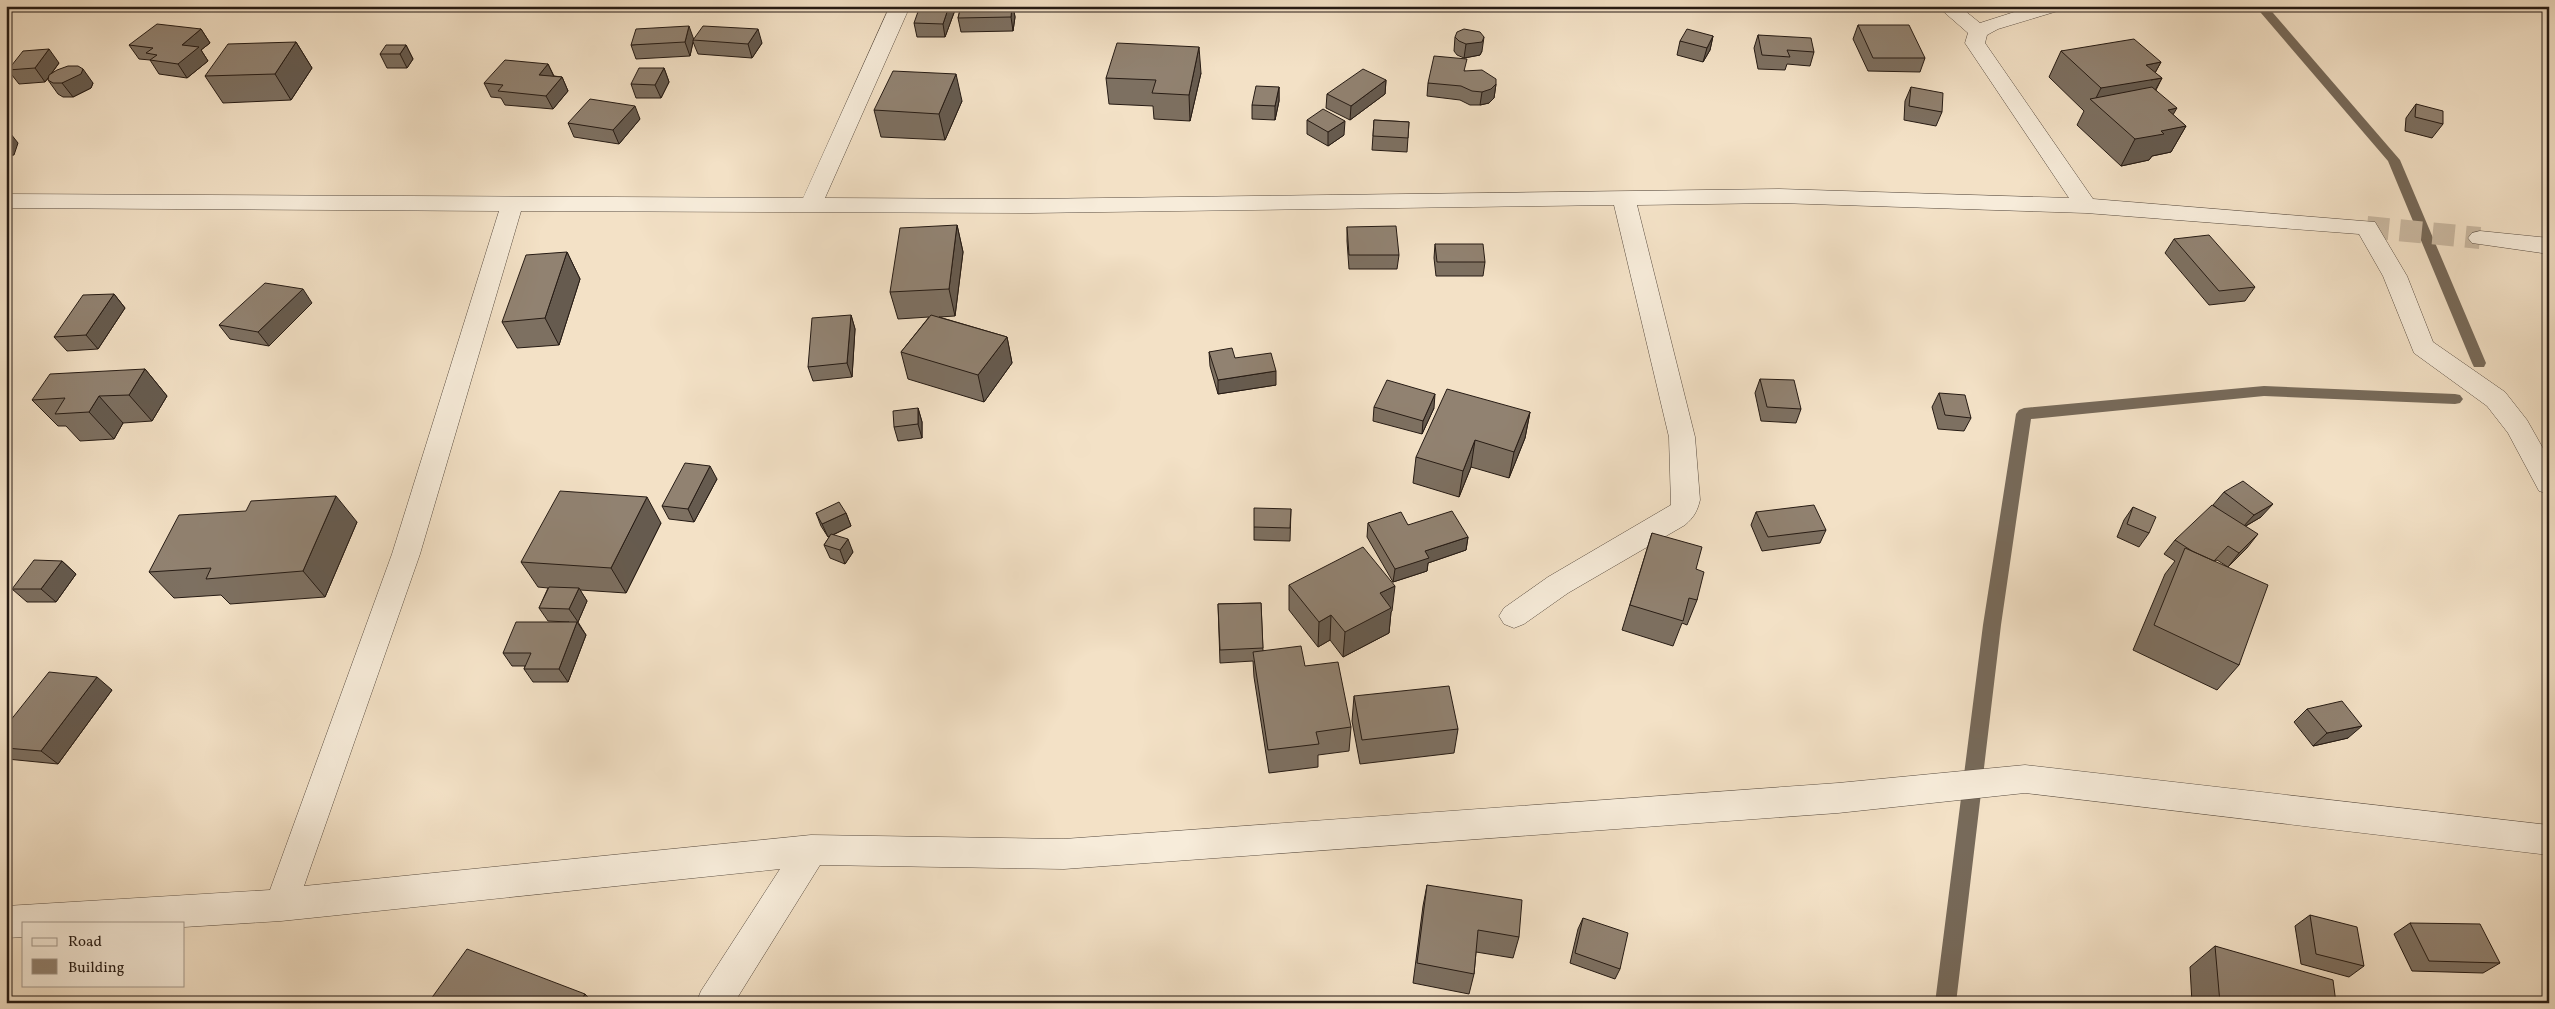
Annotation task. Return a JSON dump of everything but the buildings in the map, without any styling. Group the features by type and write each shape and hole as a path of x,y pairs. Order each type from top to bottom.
{"street":[{"path":"811,205 900,6"},
{"path":"1947,6 1978,32"},
{"path":"2054,6 1991,25 1978,32 1975,43 2086,206"},
{"path":"6,201 1030,206 1779,196 2086,206 2367,228 2395,276 2423,347 2496,400 2518,427 2549,484"},
{"path":"1514,616 1558,585 1684,510 1686,500 1682,437 1624,198"},
{"path":"281,905 406,554 512,204"},
{"path":"2480,238 2549,246"},
{"path":"6,922 281,905 811,850 1064,854 1838,798 2025,779 2549,840"},
{"path":"714,1003 811,850"}],"waterway":[{"path":"2261,6 2394,160 2479,363"},
{"path":"1945,1003 1992,625 2024,414 2264,391 2455,399"}],"tunnel":[{"path":"2367,227 2480,238"}]}
